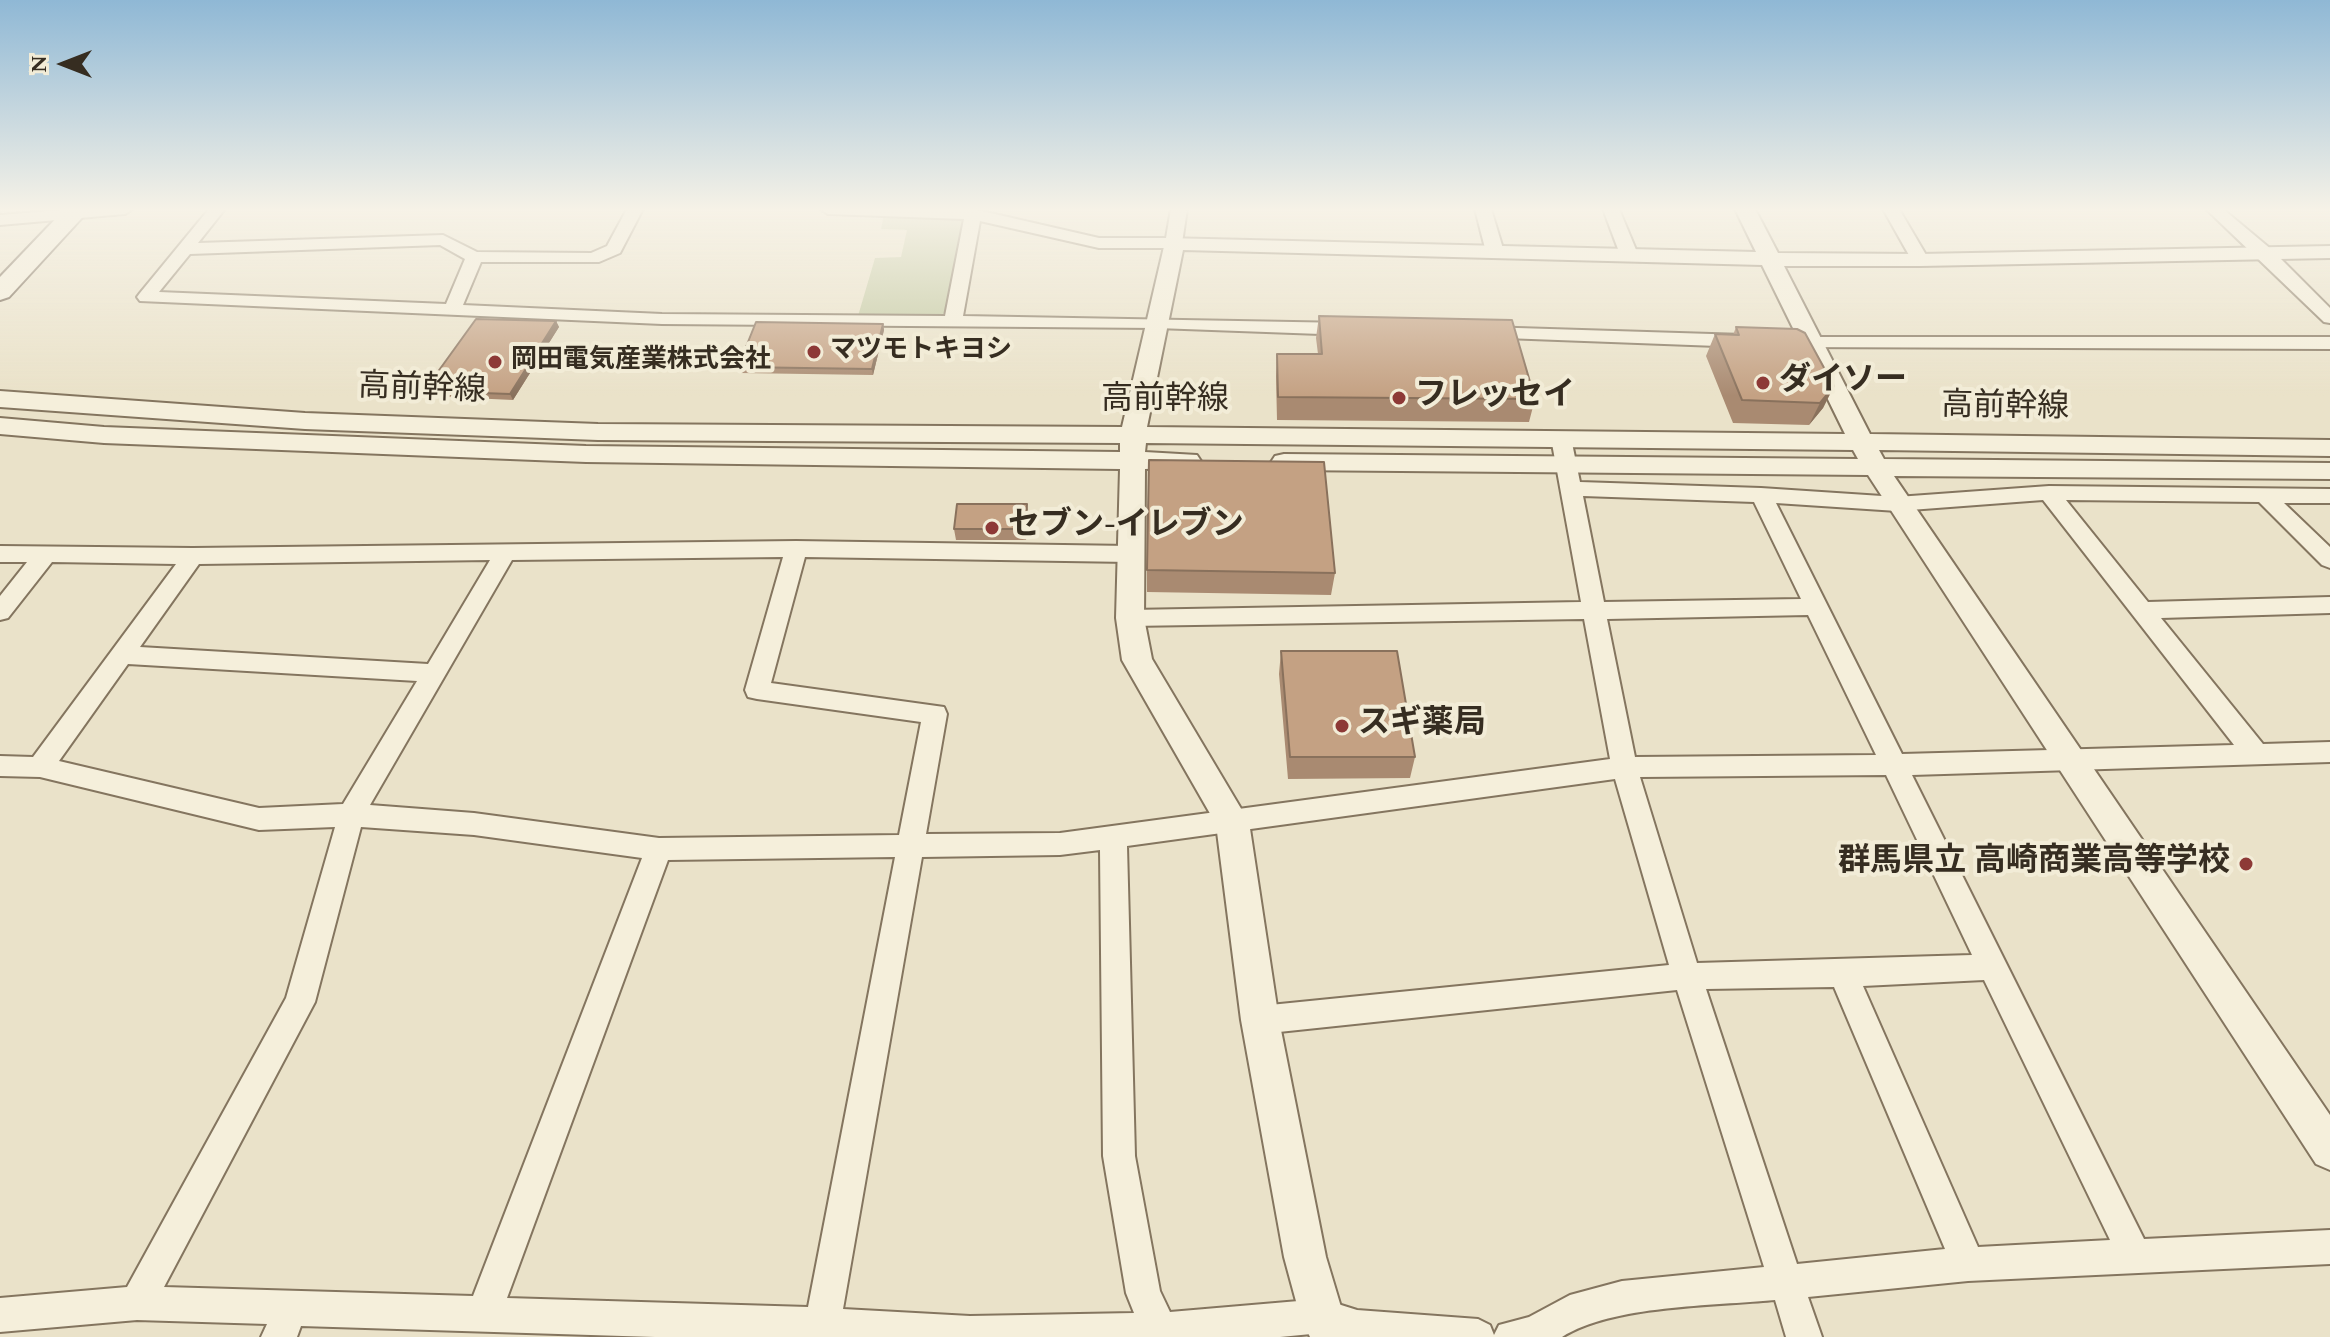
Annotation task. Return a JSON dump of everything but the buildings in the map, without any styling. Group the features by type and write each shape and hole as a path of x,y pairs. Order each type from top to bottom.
{"main road":[{"path":"0,292 19,271"}],"street":[{"path":"167,271 146,297 662,319 1157,323 1365,329"},
{"path":"452,311 468,271"},
{"path":"953,322 962,271"},
{"path":"1168,271 1133,448 1130,618 1137,660 1232,822 1260,1020 1305,1257 1328,1326"},
{"path":"1776,271 1897,504 2330,1150"},
{"path":"2283,271 2330,318"},
{"path":"1461,332 1813,343 2330,343"},
{"name":"高前幹線","path":"0,399 305,421 1133,448 1211,461"},
{"name":"高前幹線","path":"0,426 120,436 586,454 1133,448 1561,438 1869,454 2330,471"},
{"path":"1561,438 1624,767 1687,976 1804,1337"},
{"name":"高前幹線","path":"1257,462 1570,478 1869,454 2330,448"},
{"path":"1570,478 1897,504 2049,493 2330,496"},
{"path":"2049,493 2257,755"},
{"path":"1761,495 2135,1256"},
{"path":"2265,496 2330,560"},
{"path":"0,554 193,556 796,549 1130,554"},
{"path":"796,549 757,690 935,714 821,1331"},
{"path":"137,1303 300,1002 351,815 505,553"},
{"path":"0,612 46,554"},
{"path":"40,767 193,556"},
{"path":"2144,610 2330,605"},
{"path":"1130,618 1816,607"},
{"path":"121,655 434,673"},
{"path":"0,766 40,767 259,819 351,815 474,824 659,849 1060,844 1624,767 1893,765 2330,752"},
{"path":"1113,835 1119,1156 1143,1293 1160,1334"},
{"path":"483,1315 659,849"},
{"path":"1260,1020 1687,976 1843,974 1991,967"},
{"path":"1843,974 1968,1264"},
{"path":"1511,1337 1534,1334 1570,1312 1622,1298 1968,1264 2330,1247"},
{"path":"7,1321 137,1303 285,1323 483,1315 821,1331 1160,1334 1328,1326 1478,1337"}],"green space":[{"path":"871,271 954,271 946,312 939,316 858,316"}],"place":[{"name":"マツモトキヨシ","path":"814,352"},
{"name":"岡田電気産業株式会社","path":"495,362"},
{"name":"ダイソー","path":"1763,383"},
{"name":"フレッセイ","path":"1399,398"},
{"name":"セブン-イレブン","path":"992,528"},
{"name":"スギ薬局","path":"1342,726"},
{"name":"群馬県立 高崎商業高等学校","path":"2246,864"}]}
